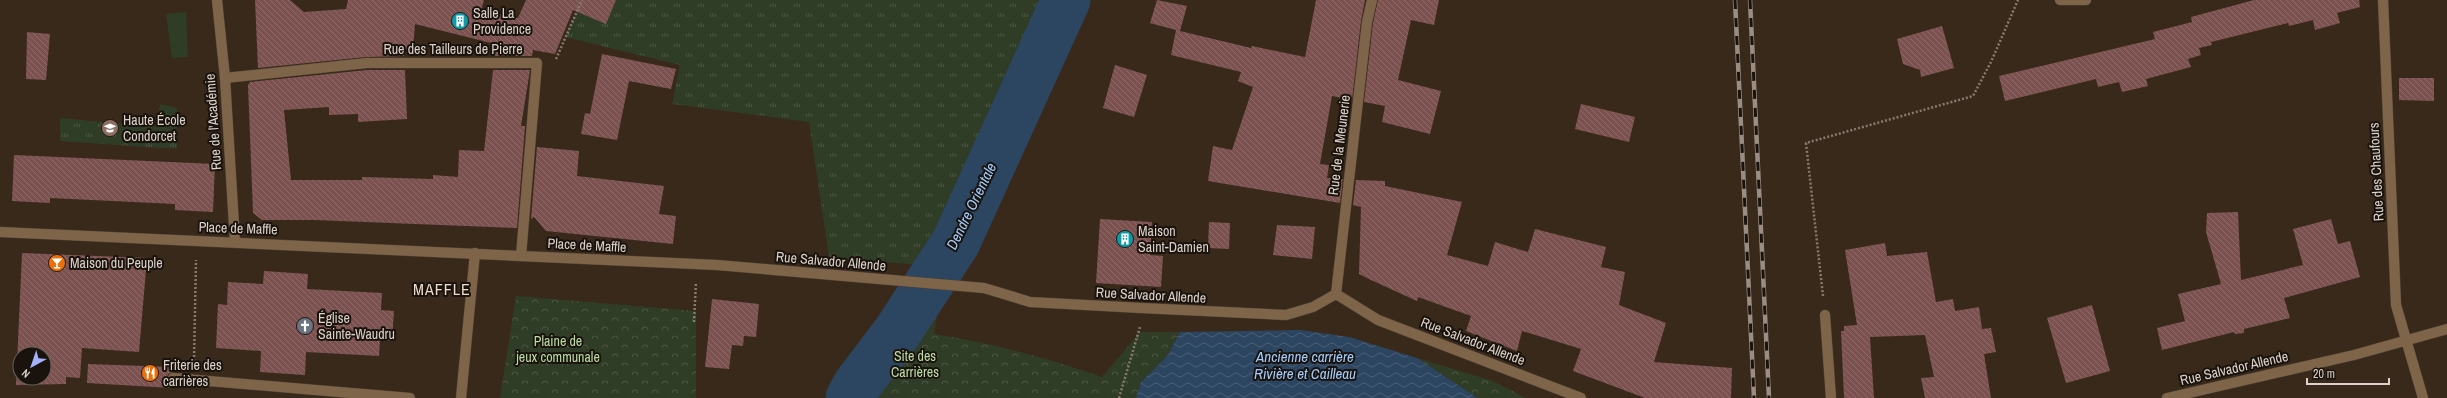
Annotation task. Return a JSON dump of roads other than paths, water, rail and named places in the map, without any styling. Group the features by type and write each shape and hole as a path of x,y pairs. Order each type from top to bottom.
{"street":[{"name":"Rue de l'Académie","path":"217,0 225,78 235,242"},
{"name":"Rue de la Meunerie","path":"1336,294 1367,22 1372,0"},
{"path":"2060,0 2086,0"},
{"name":"Rue des Chaufours","path":"2383,0 2396,305 2423,398"},
{"name":"Rue des Tailleurs de Pierre","path":"225,78 375,63 537,63 521,256"},
{"name":"Place de Maffle","path":"0,232 696,264"},
{"path":"460,398 475,253"},
{"name":"Rue Salvador Allende","path":"696,264 984,288 1030,302 1141,308 1286,314 1313,307 1336,294 1378,320 1581,398"},
{"path":"1824,315 1831,398"},
{"name":"Rue Salvador Allende","path":"2167,398 2354,355 2447,329"},
{"path":"173,378 410,398"}],"water":[{"name":"Ancienne carrière Rivière et Cailleau","path":"1300,330 1349,337 1417,358 1478,398 1136,398 1141,382 1168,355 1180,332"}],"waterway":[{"name":"Dendre Orientale","path":"850,398 857,385 898,331 956,242 1066,0"}],"railway":[{"path":"1735,0 1754,398"},
{"path":"1750,0 1769,398"}],"place":[{"name":"Salle La Providence","path":"460,21"},
{"name":"Haute École Condorcet","path":"110,128"},
{"name":"Maison Saint-Damien","path":"1125,239"},
{"name":"Maison du Peuple","path":"57,263"},
{"name":"Église Sainte-Waudru","path":"305,326"},
{"name":"Friterie des carrières","path":"150,373"}],"district":[{"name":"MAFFLE","path":"442,289"}],"park label":[{"name":"Plaine de jeux communale","path":"558,350"},
{"name":"Site des Carrières","path":"915,364"}]}
